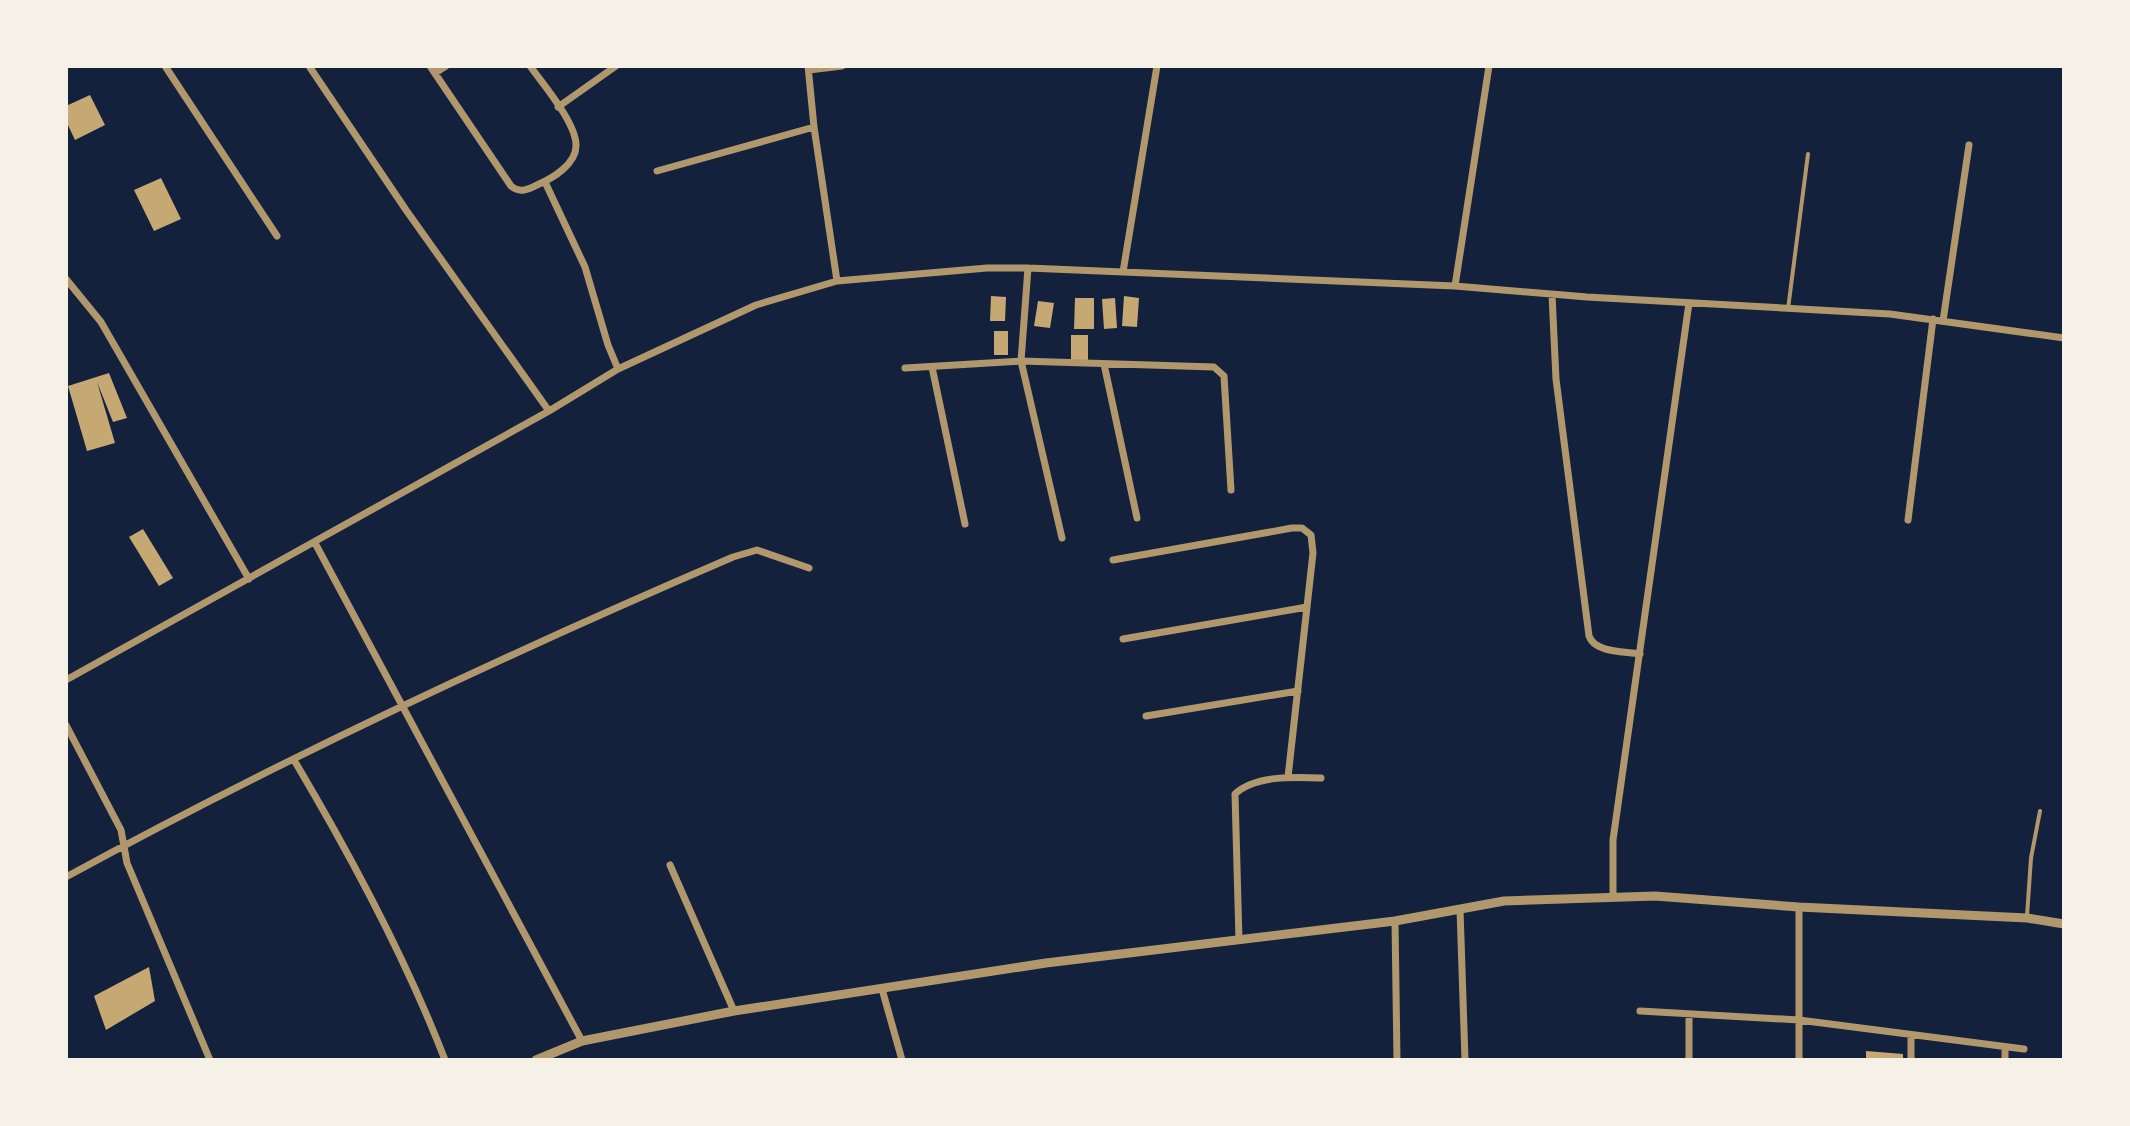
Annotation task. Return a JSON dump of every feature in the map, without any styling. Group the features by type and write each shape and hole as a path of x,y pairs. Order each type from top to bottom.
{"street":[{"path":"165,66 277,236"},
{"path":"309,66 406,210 549,411"},
{"path":"446,66 432,70 511,186 525,191 545,182 569,164 577,147 574,133 530,66"},
{"path":"558,107 616,66"},
{"path":"837,281 808,68 842,66"},
{"path":"1123,272 1157,66"},
{"path":"1455,286 1489,66"},
{"path":"657,171 814,127"},
{"path":"1943,321 1969,145"},
{"path":"545,182 585,267 618,369"},
{"path":"66,680 315,543 618,369 756,305 837,281 987,268 1028,268 1455,286 1552,295 1890,314 2064,338"},
{"path":"1028,268 1021,361 1062,538"},
{"path":"66,279 101,322 249,579"},
{"path":"1552,295 1556,379 1589,640 1598,647 1640,654"},
{"path":"1613,897 1613,840 1689,303"},
{"path":"1908,520 1933,319"},
{"path":"905,368 1021,361 1214,367 1224,376 1231,490"},
{"path":"1104,364 1137,518"},
{"path":"932,367 965,524"},
{"path":"1113,560 1302,528 1311,535 1307,607 1288,777"},
{"path":"315,543 582,1041"},
{"path":"66,877 404,706 587,619 733,557 757,550 809,568"},
{"path":"1123,639 1307,607"},
{"path":"1146,716 1298,691"},
{"path":"66,725 121,830 127,863 210,1060"},
{"path":"294,760 367,891 423,1004 445,1060"},
{"path":"1239,940 1235,794 1242,787 1288,777 1321,778"},
{"path":"670,865 734,1011"},
{"path":"536,1060 582,1041 734,1011 1046,963 1395,921 1504,901 1655,896 1799,907 2027,918 2064,924"},
{"path":"1799,907 1799,1060"},
{"path":"1460,909 1465,1060"},
{"path":"1395,921 1397,1060"},
{"path":"882,989 902,1060"},
{"path":"1640,1011 1799,1020 2024,1049"},
{"path":"1689,1014 1689,1060"},
{"path":"1911,1035 1911,1060"},
{"path":"2005,1047 2005,1060"}],"lane":[{"path":"1788,309 1808,154"},
{"path":"2027,918 2031,858 2040,811"}],"building":[{"path":"90,95 105,125 75,140 66,121 66,106"},
{"path":"161,178 181,219 154,231 134,190"},
{"path":"991,296 1006,297 1005,321 990,321"},
{"path":"1124,296 1139,298 1137,327 1122,326"},
{"path":"1075,298 1094,298 1094,329 1074,329"},
{"path":"1115,298 1117,328 1104,329 1102,299"},
{"path":"1038,301 1054,303 1050,328 1034,326"},
{"path":"994,331 1008,331 1008,355 994,355"},
{"path":"1071,335 1088,335 1088,360 1071,360"},
{"path":"109,373 127,418 113,422 97,382 115,443 87,451 68,386"},
{"path":"143,529 173,578 159,586 129,537"},
{"path":"149,967 155,1001 106,1030 94,996"},
{"path":"1866,1051 1903,1054 1903,1060 1866,1060"}]}
